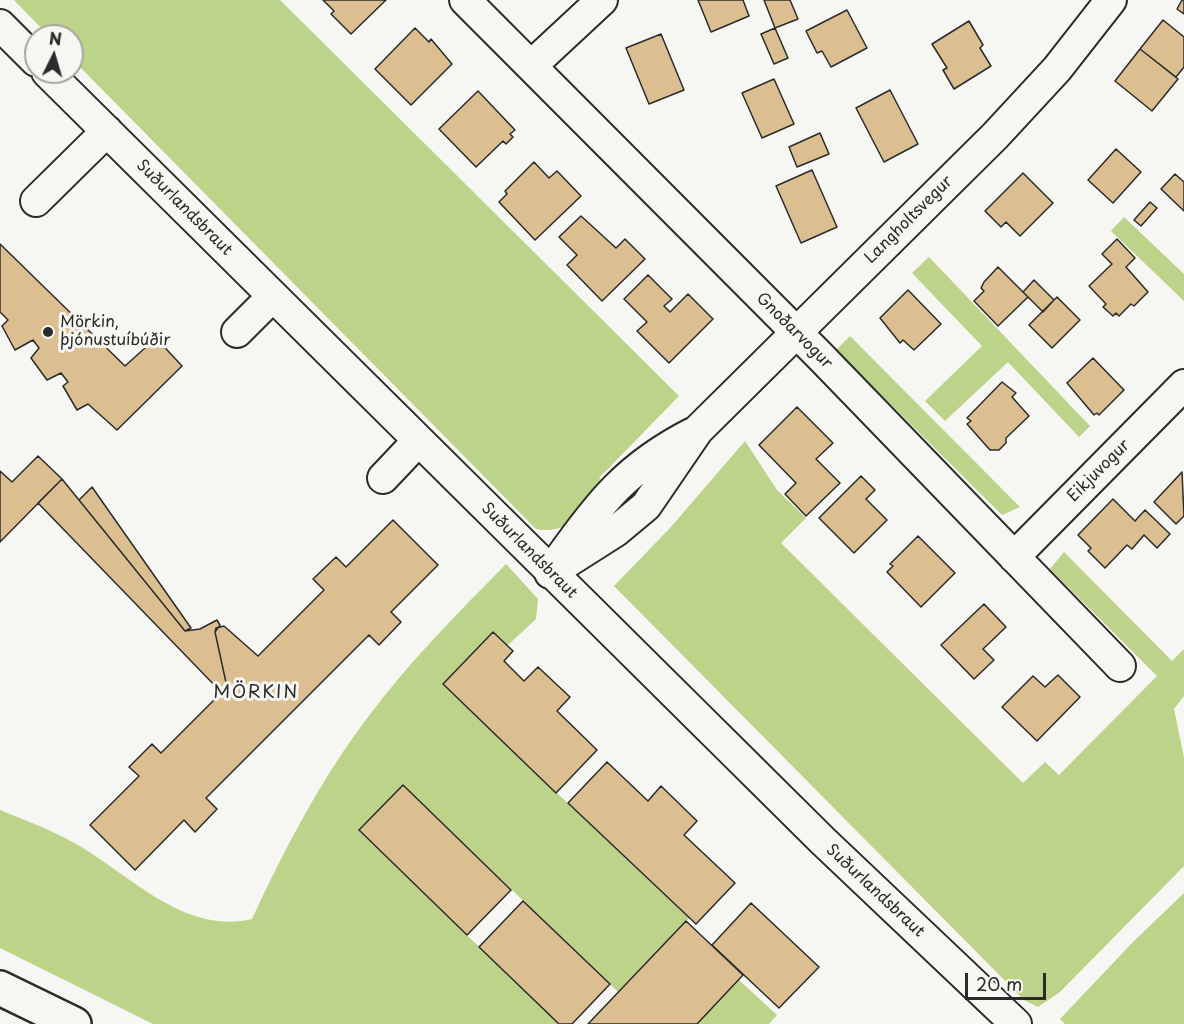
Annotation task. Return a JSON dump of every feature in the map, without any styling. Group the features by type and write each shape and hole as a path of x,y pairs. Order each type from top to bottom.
{"highway":[{"path":"0,988 74,1024"}],"street":[{"name":"Gnoðarvogur","path":"465,0 796,333 1120,666"},
{"path":"531,66 602,0"},
{"name":"Langholtsvegur","path":"550,573 601,502 621,480 663,448 698,430 1003,127 1057,69 1111,0"},
{"path":"0,25 24,49"},
{"name":"Suðurlandsbraut","path":"59,84 550,573 1009,1022"},
{"path":"36,201 107,131"},
{"path":"237,332 273,296"},
{"name":"Eikjuvogur","path":"1014,557 1184,385"},
{"path":"383,478 418,441"}],"green space":[{"path":"14,0 280,0 679,396 599,478 607,485 584,511 568,524 558,528 536,529 84,71 84,24 37,24"},
{"path":"1124,217 1184,274 1184,301 1111,231"},
{"path":"929,257 1090,426 1079,437 1008,362 945,421 925,401 982,346 912,273"},
{"path":"850,336 1020,507 1002,515 836,350"},
{"path":"745,441 777,490 806,518 781,543 1023,783 1045,762 1059,775 1157,676 1050,569 1064,552 1172,661 1184,649 1184,696 1174,709 1184,758 1184,866 1060,992 1038,1007 1024,1000 614,586 670,528"},
{"path":"506,564 538,599 536,619 507,646 443,685 689,918 618,992 403,785 359,831 559,1024 153,1024 0,948 0,810 67,839 177,909 201,918 226,922 252,919 305,815 351,741 417,657"},
{"path":"1184,893 1184,1024 1065,1024 1060,1019 1133,942"},
{"path":"739,980 777,1015 769,1024 697,1024"}],"building":[{"path":"323,0 386,0 351,34 331,14 334,11"},
{"path":"698,0 743,0 749,16 711,32"},
{"path":"764,0 790,0 798,19 775,28"},
{"path":"1184,0 1184,14 1177,9"},
{"path":"847,10 867,48 831,67 822,51 817,53 806,31"},
{"path":"1163,20 1184,37 1184,67 1176,77 1140,49"},
{"path":"969,21 983,45 980,48 991,66 954,89 943,70 947,68 932,44"},
{"path":"415,28 429,42 431,39 452,64 411,105 375,69"},
{"path":"775,28 788,58 774,64 761,34"},
{"path":"661,34 684,90 649,104 626,48"},
{"path":"1140,49 1178,79 1152,111 1115,81"},
{"path":"774,79 794,124 762,138 742,93"},
{"path":"890,90 918,144 884,162 856,108"},
{"path":"478,91 515,130 510,134 513,137 506,144 503,141 476,167 439,129"},
{"path":"820,133 829,154 797,167 789,147"},
{"path":"1116,149 1141,172 1113,203 1088,180"},
{"path":"534,162 549,178 557,171 581,196 535,240 499,202 507,194 505,191"},
{"path":"812,170 837,227 801,243 776,186"},
{"path":"1023,173 1053,203 1020,236 1006,222 1001,227 985,211"},
{"path":"1175,174 1184,182 1184,211 1161,189"},
{"path":"1150,202 1157,208 1141,226 1134,220"},
{"path":"581,216 616,248 625,239 645,259 602,301 567,265 577,255 559,237"},
{"path":"1117,239 1135,258 1126,267 1148,292 1134,306 1131,304 1119,316 1116,313 1113,316 1103,307 1106,304 1089,286 1112,264 1102,254"},
{"name":"Mörkin, þjónustuíbúðir","path":"0,244 125,366 156,338 182,366 117,430 88,404 77,410 63,386 68,382 61,373 47,380 31,358 39,348 33,340 15,350 2,326 8,320 0,312"},
{"path":"998,267 1028,297 998,326 974,301 984,291 981,288 984,282"},
{"path":"648,275 672,299 664,306 670,312 688,294 713,319 669,363 637,331 647,322 624,299"},
{"path":"1034,280 1054,300 1043,312 1023,292"},
{"path":"908,290 941,324 914,350 903,340 900,343 880,318"},
{"path":"1057,297 1080,320 1052,348 1029,325"},
{"path":"1093,358 1124,390 1099,415 1097,413 1094,415 1067,383"},
{"path":"1002,382 1016,393 1012,397 1029,416 1006,438 1006,443 999,450 990,450 967,424 971,421 967,418"},
{"path":"797,407 833,443 816,459 840,483 806,516 785,494 796,483 759,445"},
{"path":"38,456 62,479 0,542 0,471 12,482"},
{"path":"1182,472 1184,516 1176,524 1154,502"},
{"path":"861,476 875,490 866,499 887,520 854,553 819,518"},
{"path":"62,479 185,631 200,629 217,620 220,625 215,632 227,687 222,693 38,503"},
{"path":"92,487 191,628 185,631 79,500"},
{"path":"1113,499 1135,521 1145,510 1170,534 1157,548 1144,535 1132,549 1127,545 1105,568 1088,551 1091,548 1078,535"},
{"path":"393,520 438,565 391,612 401,622 379,645 369,635 206,798 217,809 195,832 184,820 135,870 90,825 139,776 129,767 152,744 161,753 227,687 216,628 224,626 258,656 324,590 313,579 336,557 346,567"},
{"path":"918,536 955,573 921,607 887,572 893,566 890,564"},
{"path":"984,604 1006,627 983,649 994,660 974,679 941,645"},
{"path":"493,632 513,651 504,661 524,681 538,667 570,697 557,711 597,750 556,793 443,684"},
{"path":"1058,675 1080,697 1037,741 1002,707 1033,676 1045,687"},
{"path":"607,762 648,801 661,786 697,821 684,835 735,883 696,924 568,803"},
{"path":"403,785 511,890 467,935 359,830"},
{"path":"523,901 610,984 572,1024 559,1024 479,947"},
{"path":"751,903 819,967 779,1008 712,945"},
{"path":"686,921 743,975 697,1024 588,1024"}],"place":[{"name":"Mörkin, þjónustuíbúðir","path":"48,332"}],"district":[{"name":"MÖRKIN","path":"256,693"}]}
